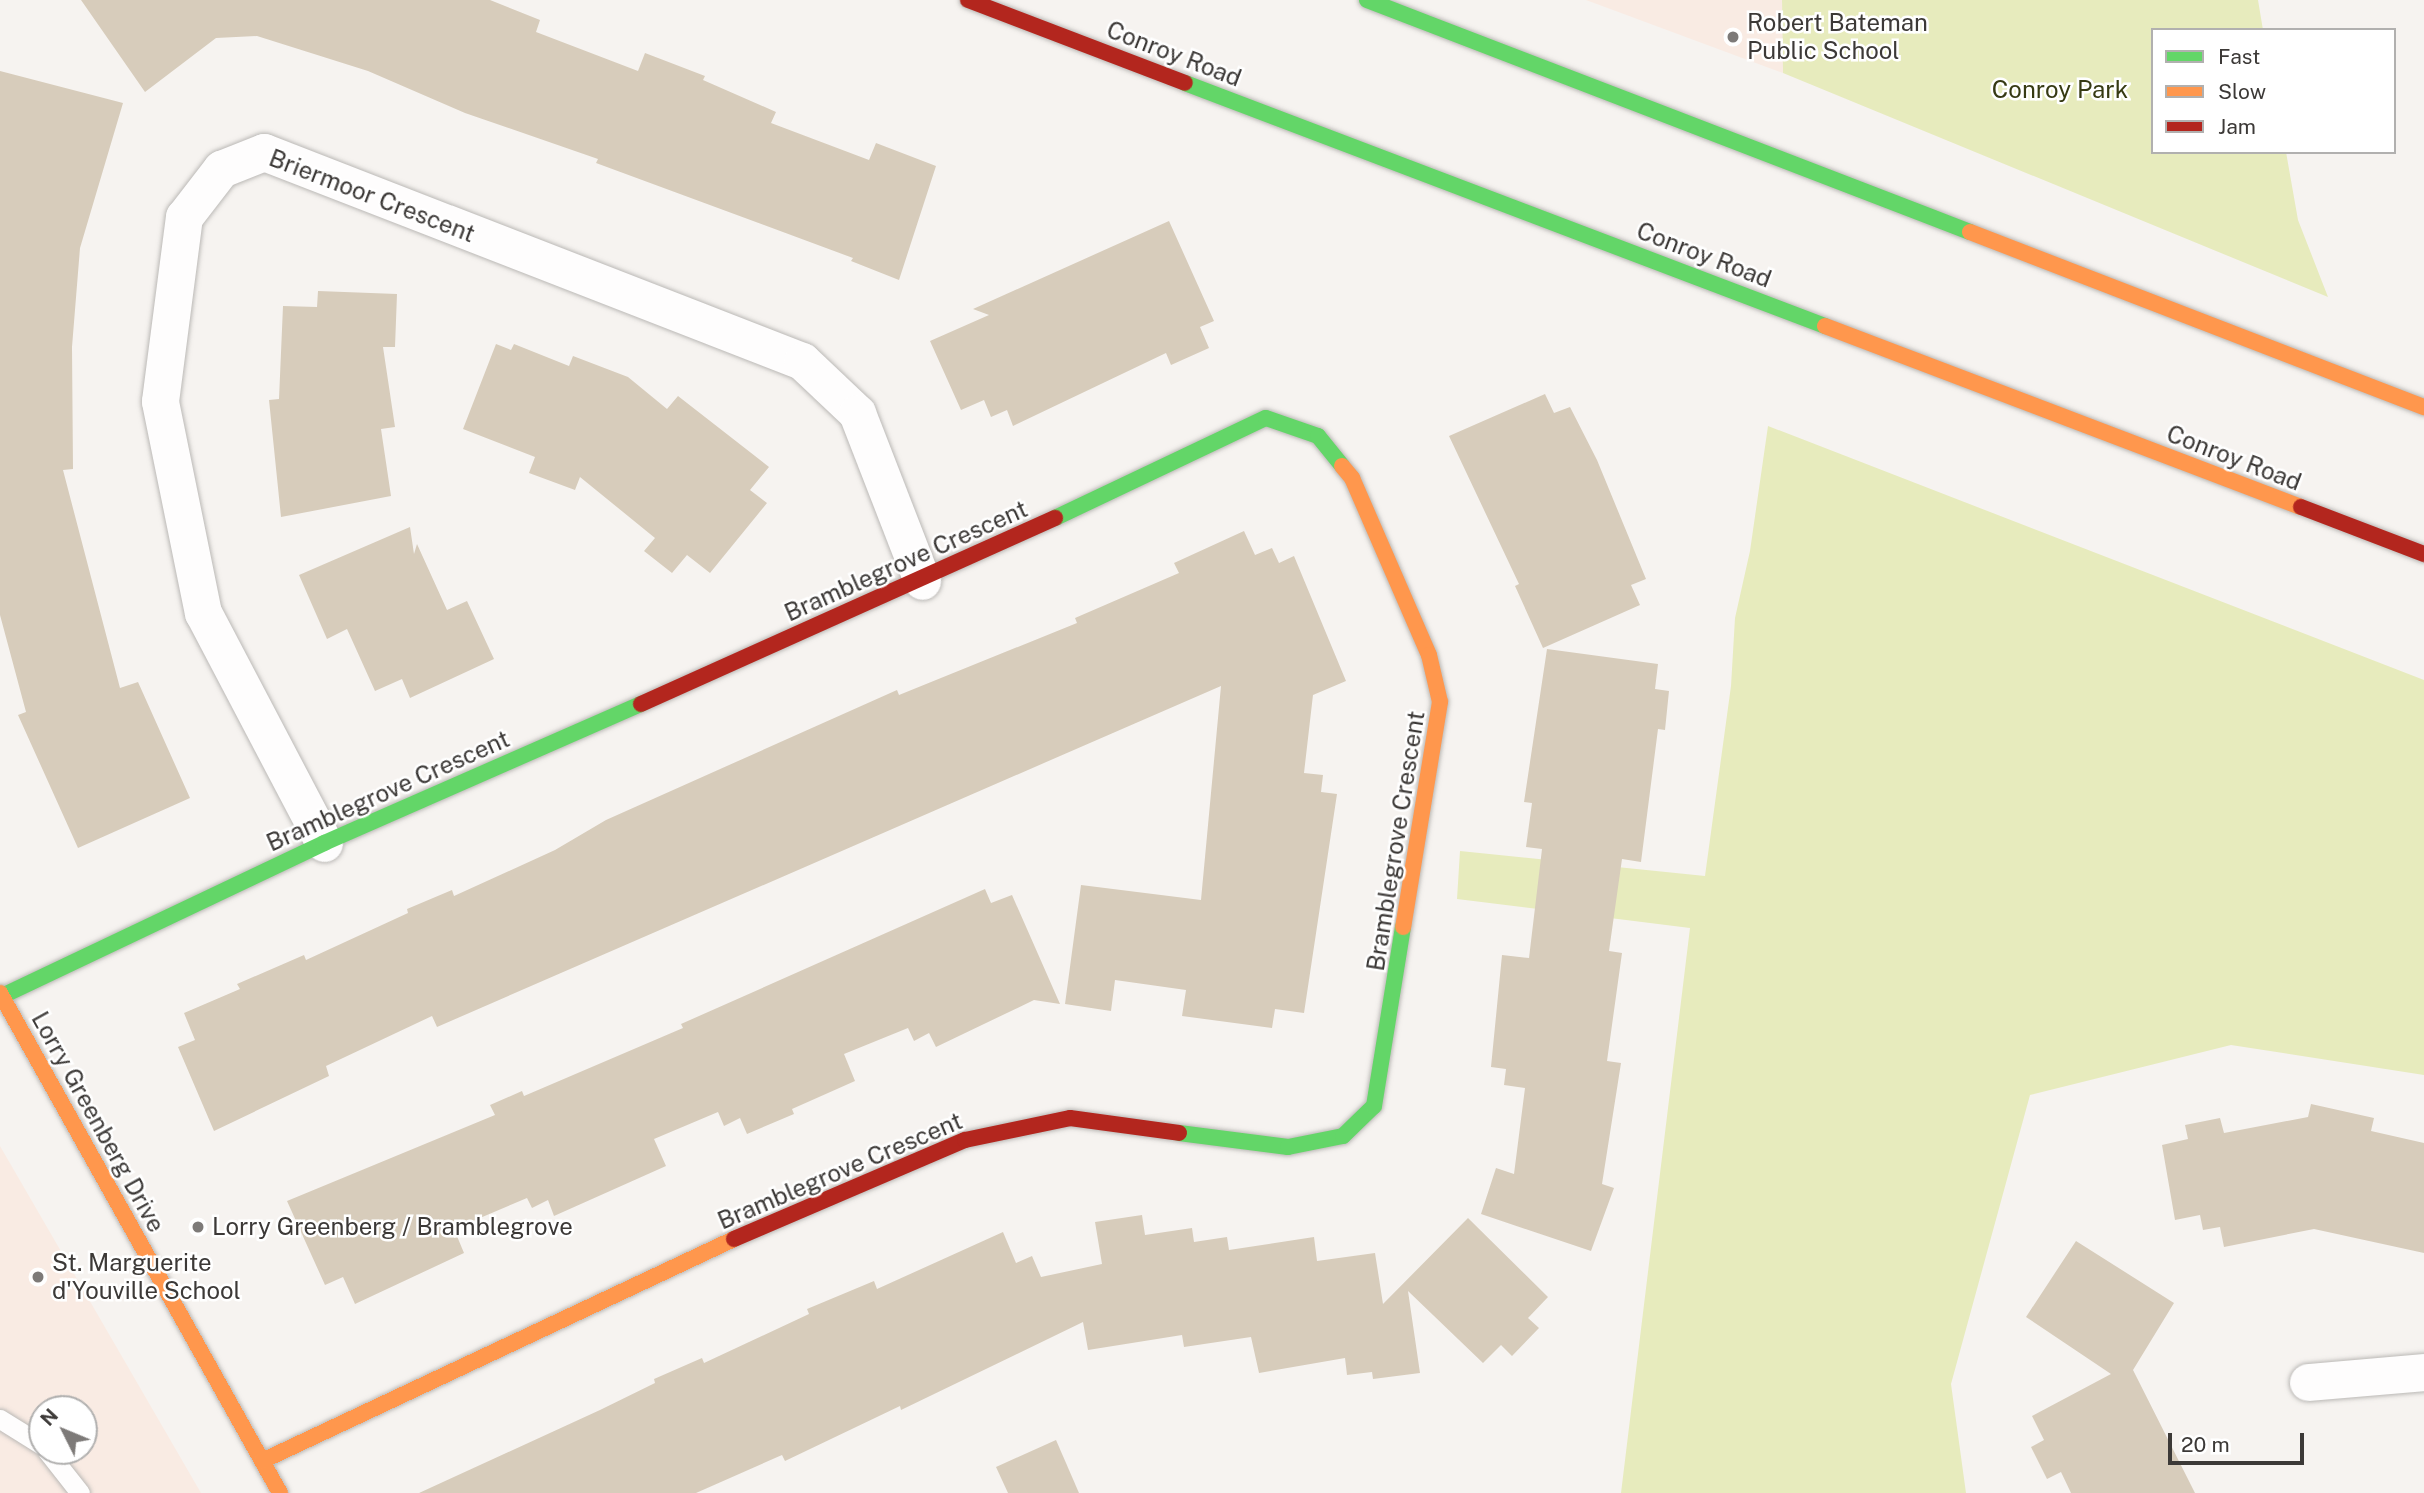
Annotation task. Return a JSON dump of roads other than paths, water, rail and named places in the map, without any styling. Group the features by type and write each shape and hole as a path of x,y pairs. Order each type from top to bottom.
{"street":[{"name":"Conroy Road","path":"968,0 2424,554"},
{"path":"1367,0 2424,407"},
{"name":"Briermoor Crescent","path":"324,843 203,613 160,401 184,217 220,169 264,152 802,360 857,413 922,581"},
{"name":"Bramblegrove Crescent","path":"1,995 324,843 922,581 1266,418 1318,436 1352,478 1429,655 1440,702 1374,1106 1343,1136 1288,1147 1070,1118 965,1140 644,1278 262,1461"},
{"name":"Lorry Greenberg Drive","path":"1,995 280,1493"},
{"path":"2308,1382 2424,1372"}],"lane":[{"path":"0,1419 28,1436"},
{"path":"58,1465 80,1493"}],"place":[{"name":"Robert Bateman Public School","path":"1733,37"},
{"name":"Lorry Greenberg / Bramblegrove","path":"198,1227"},
{"name":"St. Marguerite d'Youville School","path":"38,1277"}],"park label":[{"name":"Conroy Park","path":"2060,90"}]}
